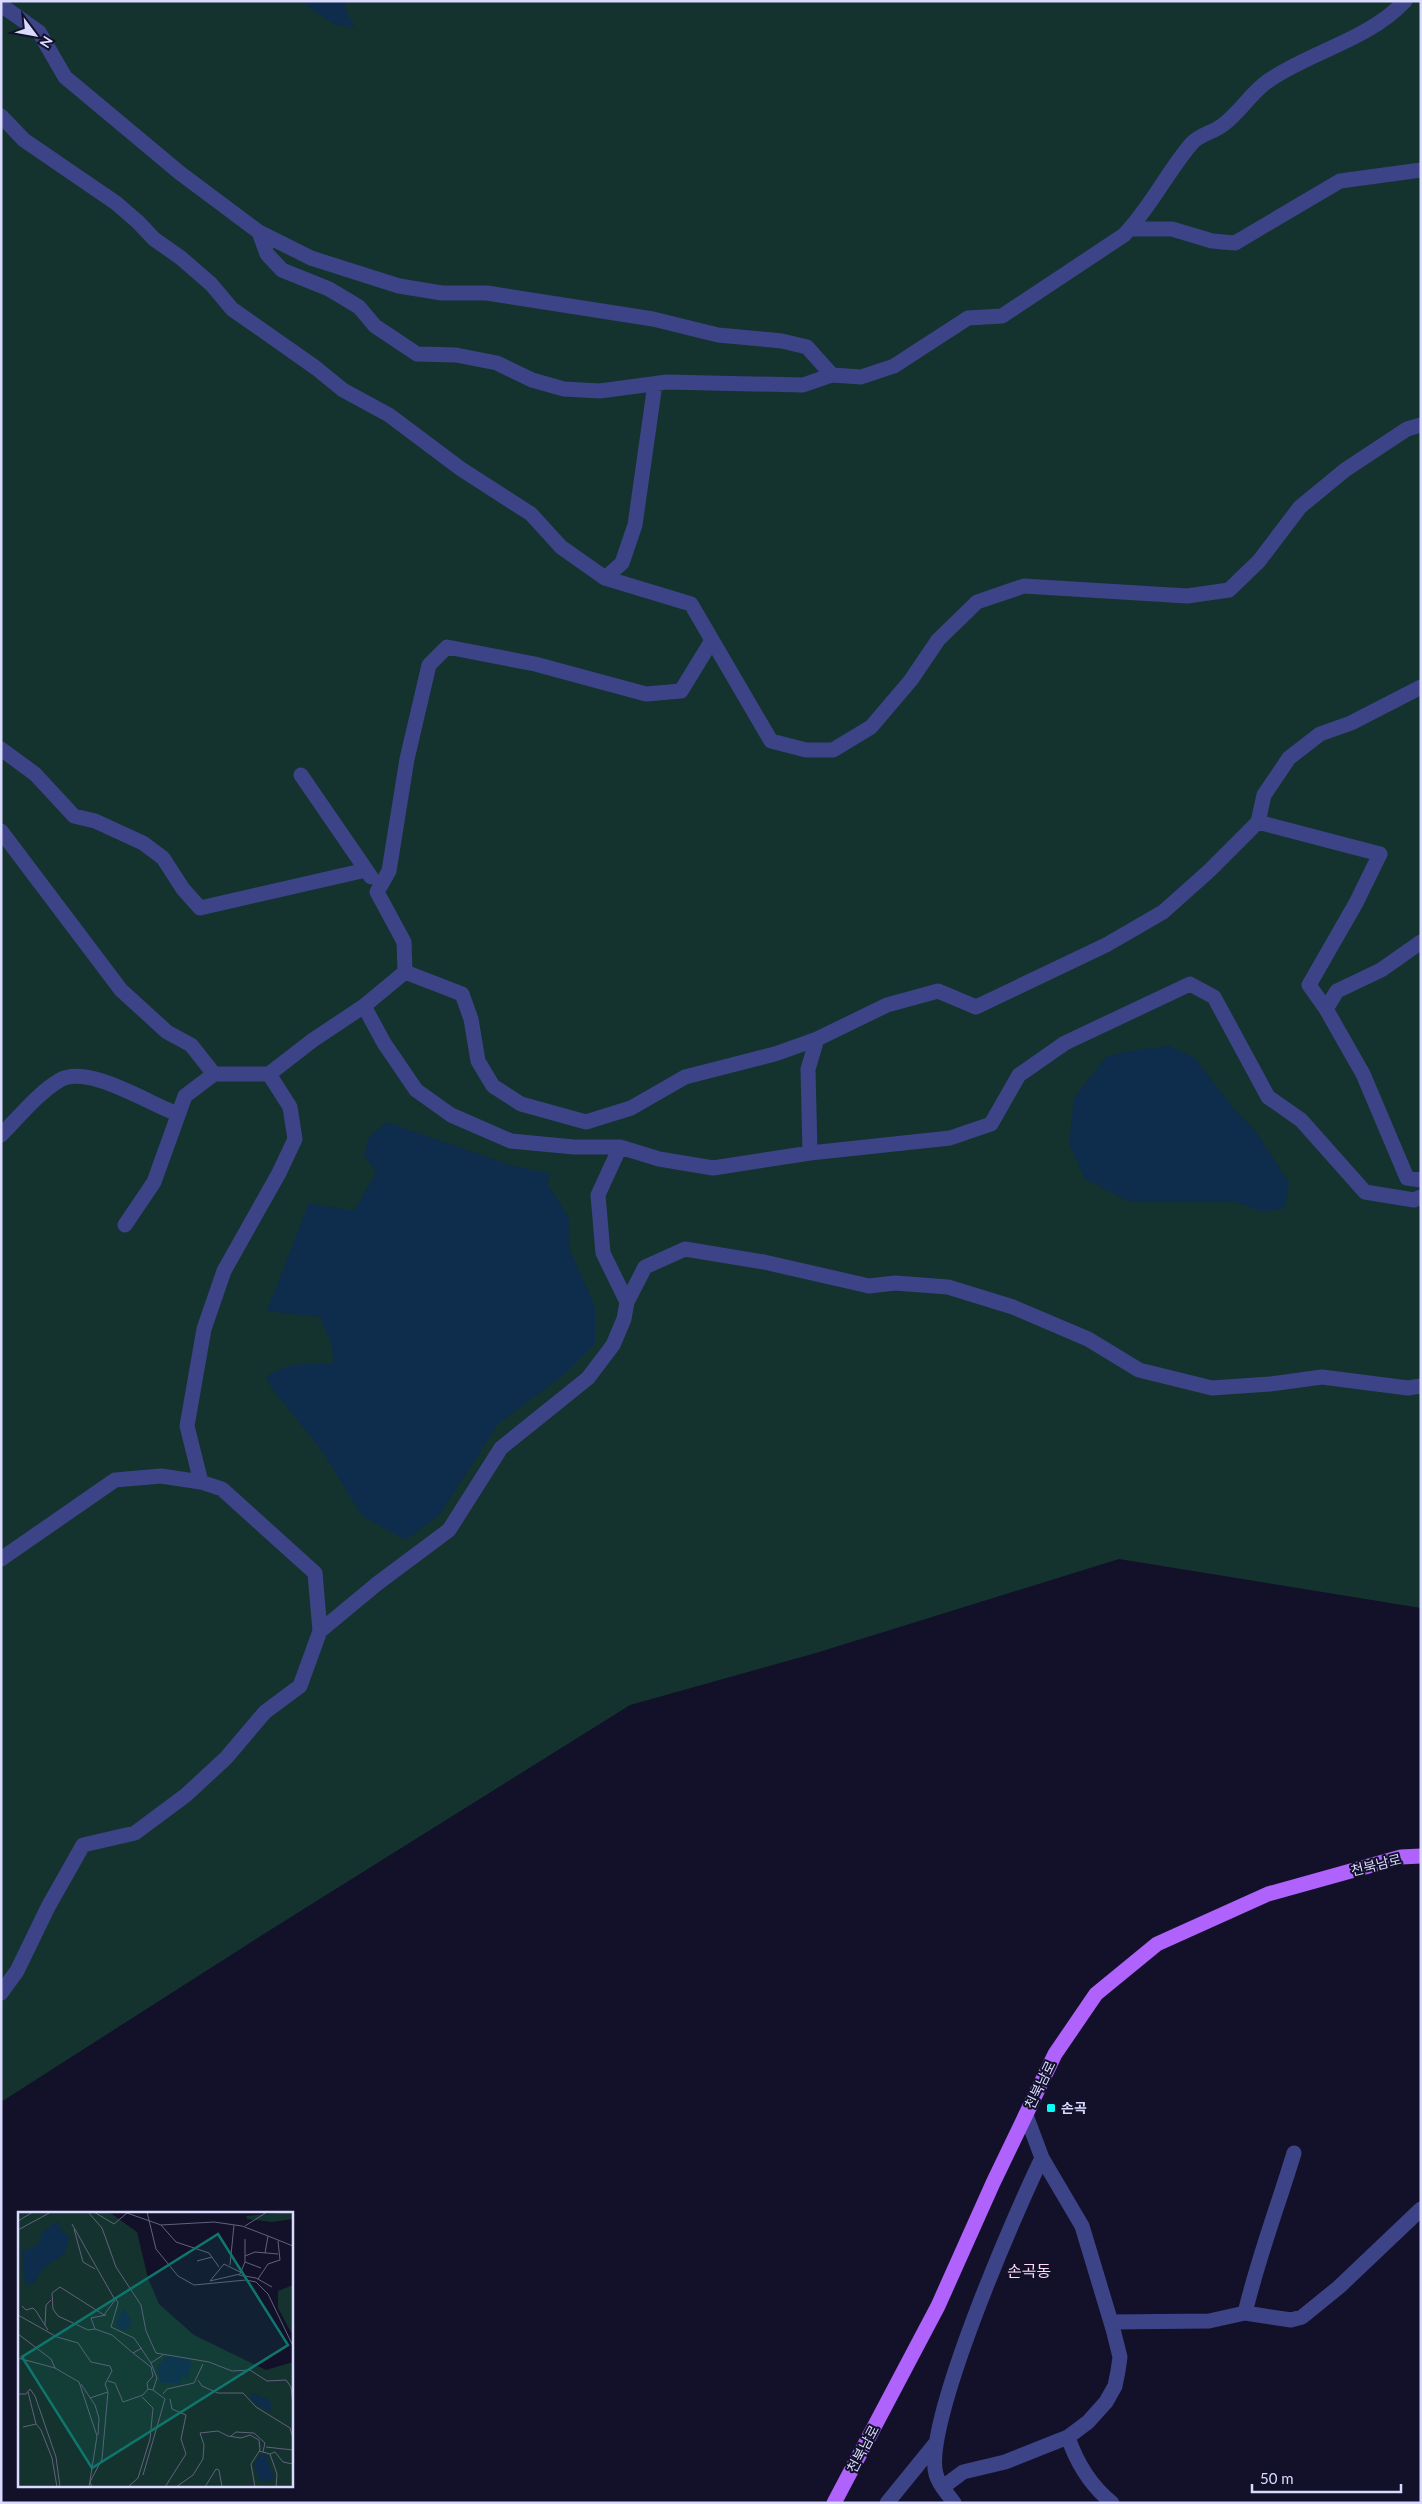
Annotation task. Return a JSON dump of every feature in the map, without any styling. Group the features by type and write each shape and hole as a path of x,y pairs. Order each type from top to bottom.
{"main road":[{"name":"천북남로","path":"834,2503 938,2306 1055,2054 1096,1994 1157,1944 1268,1894 1401,1857 1421,1856"}],"street":[{"path":"259,232 267,254 282,270 330,289 359,307 375,326 417,354 456,356 497,362 532,380 564,389 600,392 667,382 803,385 832,375 861,378 894,366 968,318 1002,316 1124,235 1140,219 1193,142 1224,125 1266,82 1297,64 1354,38 1392,15 1405,1"},
{"path":"1,5 39,32 65,76 96,105 180,174 259,232 311,258 399,286 442,293 487,294 653,319 718,335 782,341 807,347 832,375"},
{"path":"1,116 24,140 116,203 138,222 154,240 181,258 211,284 232,309 316,368 343,390 389,415 461,469 531,514 560,547 604,578 691,604 711,642 771,741 806,750 832,750 870,727 911,680 938,640 977,602 1024,586 1187,596 1229,590 1259,561 1300,507 1345,470 1407,429 1421,425"},
{"path":"1130,229 1172,229 1212,241 1234,243 1340,181 1421,170"},
{"path":"604,578 622,563 635,525 655,384"},
{"path":"377,892 389,871 407,759 429,665 447,647 535,664 646,694 681,691 711,642"},
{"path":"405,972 462,994 471,1019 478,1061 493,1086 521,1104 586,1122 631,1108 684,1077 775,1054 817,1039 887,1005 938,991 976,1007 1106,945 1163,912 1209,871 1258,822 1264,796 1289,758 1320,734 1351,723 1421,688"},
{"path":"1,749 35,774 57,800 74,816 95,821 143,843 163,858 183,889 200,908 366,870"},
{"path":"301,775 366,870 404,942 405,972"},
{"path":"1258,822 1380,854 1356,903 1309,985 1326,1009 1363,1074 1407,1178 1421,1180"},
{"path":"1,831 120,990 167,1032 191,1045 214,1074"},
{"path":"1326,1009 1337,991 1381,970 1421,942"},
{"path":"125,1225 154,1182 185,1096 214,1074 269,1074 313,1040 364,1006 405,972"},
{"path":"364,1006 384,1043 416,1090 451,1114 511,1141 574,1147 620,1147 659,1159 713,1168 810,1153 950,1138 991,1124 1018,1075 1065,1043 1190,984 1214,997 1268,1097 1301,1120 1365,1192 1414,1200 1421,1197"},
{"path":"810,1153 808,1069 817,1039"},
{"path":"202,1482 187,1426 204,1329 224,1271 295,1139 290,1107 269,1074"},
{"path":"1,1135 43,1093 61,1080 77,1076 113,1085 178,1114"},
{"path":"620,1147 598,1195 603,1253 627,1302"},
{"path":"320,1631 378,1583 449,1530 501,1448 588,1378 613,1345 624,1319 627,1302 645,1267 686,1249 764,1262 869,1286 895,1283 948,1287 1013,1307 1088,1339 1139,1370 1212,1388 1322,1378 1408,1388 1421,1386"},
{"path":"1,1559 115,1480 161,1476 202,1482 222,1489 314,1573 320,1631 300,1686 265,1712 226,1758 186,1795 135,1833 83,1845 48,1907 17,1970 1,1993"},
{"path":"943,2487 964,2472 1005,2462 1068,2436 1088,2422 1106,2402 1115,2386 1120,2358 1082,2226 1042,2158 1026,2115"},
{"path":"1245,2313 1257,2262 1275,2215 1294,2153"},
{"path":"954,2503 936,2474 935,2444 955,2375 976,2315 1008,2232 1042,2158"},
{"path":"1111,2322 1209,2321 1245,2313 1291,2320 1302,2317 1339,2287 1421,2208"},
{"path":"1068,2436 1076,2460 1098,2491 1112,2503"},
{"path":"887,2503 935,2444"}],"green space":[{"path":"1,1 1421,1 1421,1608 1119,1559 816,1653 630,1705 267,1932 1,2102"}],"water":[{"path":"299,1 346,1 346,11 355,28 334,24"},
{"path":"1169,1046 1195,1058 1233,1108 1257,1133 1289,1183 1285,1208 1264,1212 1232,1201 1130,1202 1085,1179 1069,1144 1074,1098 1106,1057 1128,1051"},
{"path":"387,1122 510,1165 551,1174 547,1183 569,1218 570,1250 595,1307 595,1344 565,1374 498,1424 440,1514 406,1540 362,1516 323,1452 274,1391 266,1377 291,1366 333,1363 332,1345 320,1317 267,1311 309,1203 354,1211 376,1173 364,1154 369,1137"}],"place":[{"name":"손곡","path":"1051,2108"}],"district":[{"name":"손곡동","path":"1029,2271"}]}
